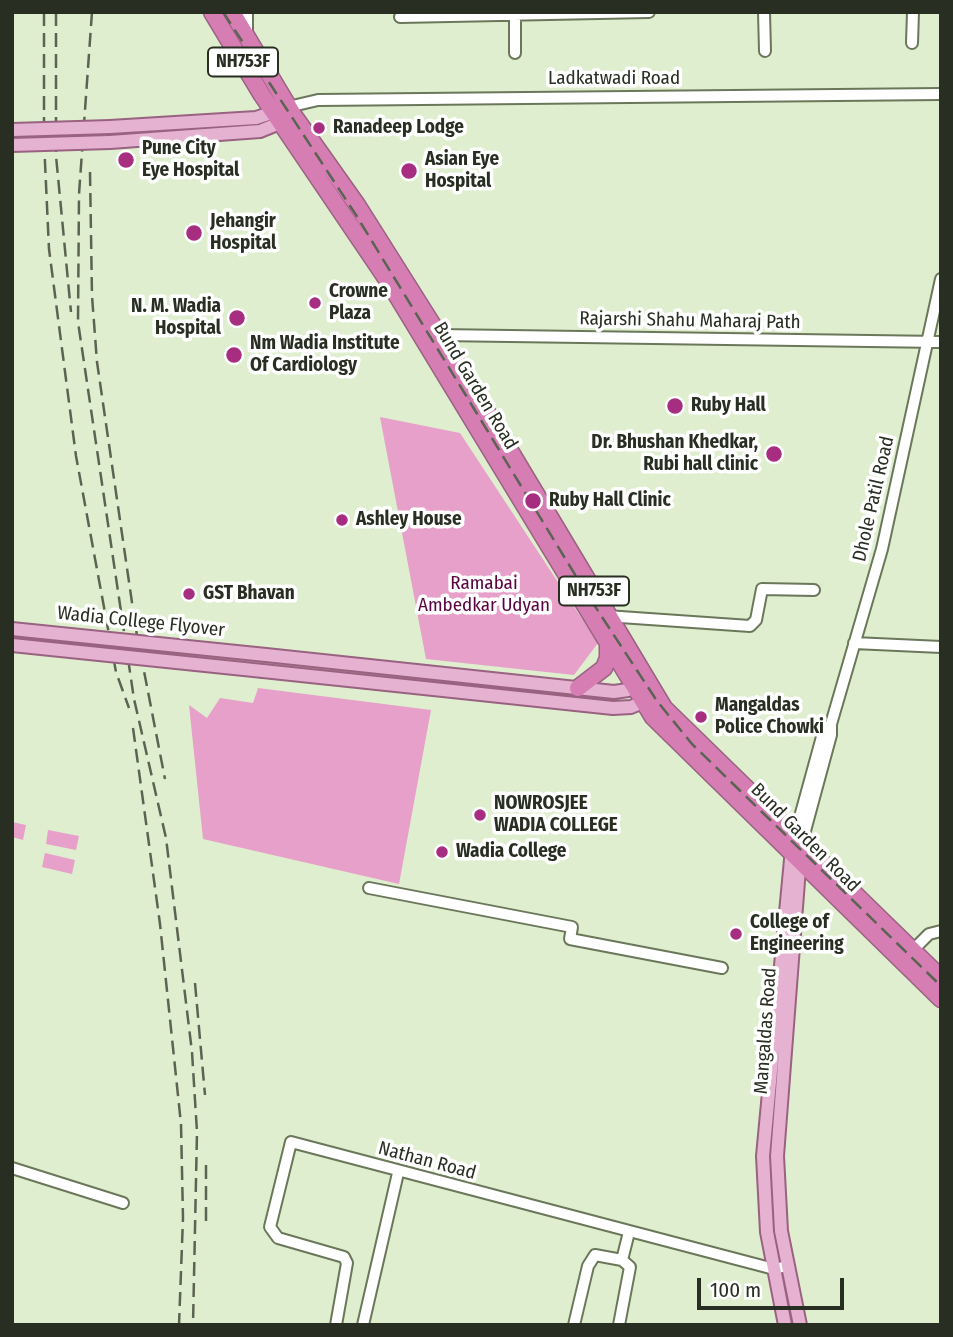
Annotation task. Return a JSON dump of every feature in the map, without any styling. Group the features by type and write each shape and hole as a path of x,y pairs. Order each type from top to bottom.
{"highway":[{"name":"NH753F","path":"212,12 284,115"},
{"name":"NH753F","path":"232,12 247,34 284,115"},
{"name":"Bund Garden Road","path":"284,115 357,205 438,335 650,699 696,741 797,847 883,945 941,999"},
{"name":"Bund Garden Road","path":"284,115 602,619 608,643 640,682"},
{"path":"578,688 604,668 608,658 608,643"},
{"name":"Bund Garden Road","path":"797,847 941,978"}],"main road":[{"path":"12,130 110,127 284,115"},
{"path":"12,145 110,142 260,131 284,115"},
{"name":"Wadia College Flyover","path":"12,629 578,688"},
{"name":"Wadia College Flyover","path":"12,645 613,708 650,699"},
{"path":"578,688 614,692 640,682"},
{"name":"Mangaldas Road","path":"797,847 777,1156 781,1231 800,1325"},
{"name":"Mangaldas Road","path":"785,1325 767,1233 763,1156 797,847"}],"street":[{"path":"247,12 247,34"},
{"path":"400,17 649,12"},
{"path":"764,12 765,51"},
{"path":"912,43 913,12"},
{"path":"514,14 515,53"},
{"name":"Ladkatwadi Road","path":"284,115 318,100 941,94"},
{"name":"Dhole Patil Road","path":"831,724 882,549 941,279"},
{"name":"Rajarshi Shahu Maharaj Path","path":"438,335 941,342"},
{"path":"602,619 750,626 756,620 762,589 814,590"},
{"path":"854,643 941,647"},
{"name":"Mangaldas Road","path":"797,847 823,733 831,724"},
{"path":"369,888 572,927 570,939 722,968"},
{"path":"911,952 929,934 941,931"},
{"name":"Nathan Road","path":"336,1325 347,1263 344,1256 278,1238 270,1227 291,1142 398,1173 774,1269 787,1266"},
{"path":"12,1168 123,1203"},
{"path":"363,1325 398,1173"},
{"path":"622,1260 629,1232"},
{"path":"574,1325 592,1257 622,1260 627,1263 631,1272 619,1325"}],"green space":[{"name":"Ramabai Ambedkar Udyan","path":"380,417 460,433 598,643 574,675 426,659"},
{"path":"258,688 431,710 399,884 203,839 189,705 207,718 220,698 253,703"},
{"path":"12,822 26,825 23,840 12,837"},
{"path":"48,830 79,836 76,850 46,844"},
{"path":"45,853 75,860 72,874 42,867"}],"railway":[{"path":"44,12 44,141 49,249 76,456 116,672 129,708"},
{"path":"56,12 56,156 71,312"},
{"path":"92,12 79,194 78,322 134,699 166,838 192,1052 197,1132 193,1325"},
{"path":"223,12 356,215 585,591 657,701 692,744 941,986"},
{"path":"90,172 92,296 97,362 136,630 165,779"},
{"path":"133,728 160,924 181,1124 183,1218 179,1325"},
{"path":"195,983 205,1095"},
{"path":"206,1165 206,1221"}],"place":[{"name":"Ranadeep Lodge","path":"319,128"},
{"name":"Pune City Eye Hospital","path":"126,160"},
{"name":"Asian Eye Hospital","path":"409,171"},
{"name":"Jehangir Hospital","path":"194,233"},
{"name":"Crowne Plaza","path":"315,303"},
{"name":"N. M. Wadia Hospital","path":"237,318"},
{"name":"Nm Wadia Institute Of Cardiology","path":"234,355"},
{"name":"Ruby Hall","path":"675,406"},
{"name":"Dr. Bhushan Khedkar, Rubi hall clinic","path":"774,454"},
{"name":"Ruby Hall Clinic","path":"533,501"},
{"name":"Ashley House","path":"342,520"},
{"name":"GST Bhavan","path":"189,594"},
{"name":"Mangaldas Police Chowki","path":"701,717"},
{"name":"NOWROSJEE WADIA COLLEGE","path":"480,815"},
{"name":"Wadia College","path":"442,852"},
{"name":"College of Engineering","path":"736,934"}]}
